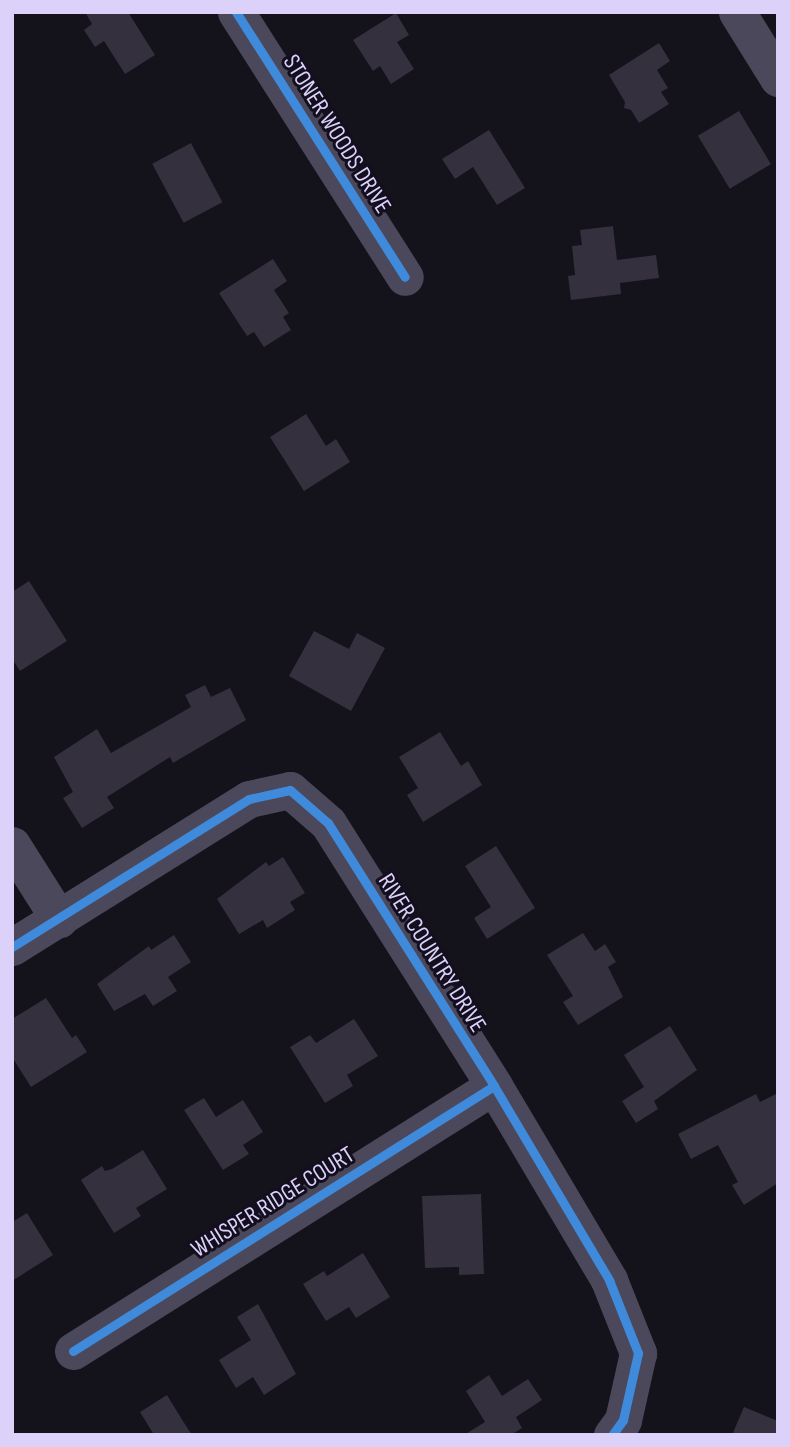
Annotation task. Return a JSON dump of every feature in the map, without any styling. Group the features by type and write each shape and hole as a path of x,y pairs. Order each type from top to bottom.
{"street":[{"name":"STONER WOODS DRIVE","path":"236,12 405,277"},
{"path":"737,12 778,78"},
{"name":"RIVER COUNTRY DRIVE","path":"12,947 249,799 290,790 328,824 494,1086 610,1280 638,1353 623,1420 612,1435"},
{"path":"12,845 59,919"},
{"name":"WHISPER RIDGE COURT","path":"74,1350 494,1086"}],"building":[{"path":"85,12 128,12 155,55 125,74 104,41 95,47 84,30 92,24"},
{"path":"396,13 409,35 397,42 414,69 391,84 380,66 373,71 353,40"},
{"path":"659,43 670,61 657,70 668,88 661,92 669,104 639,123 631,110 624,108 625,102 609,75"},
{"path":"739,111 771,164 730,189 698,136"},
{"path":"489,130 525,188 497,205 473,167 455,179 442,159"},
{"path":"191,143 222,202 184,223 152,164"},
{"path":"613,226 617,260 656,255 659,278 620,283 621,294 571,300 568,276 575,275 572,246 582,245 580,230"},
{"path":"273,259 287,281 274,290 289,313 283,317 291,330 264,347 254,332 247,336 219,293"},
{"path":"306,414 326,446 336,439 350,462 304,491 270,437"},
{"path":"29,581 67,641 20,671 12,659 12,592"},
{"path":"314,631 349,649 357,633 385,648 351,711 289,676"},
{"path":"205,685 211,697 230,688 246,720 173,763 170,757 107,797 114,808 82,828 63,798 73,792 54,757 97,729 111,753 191,707 185,695"},
{"path":"440,732 461,766 468,761 482,785 423,822 407,795 418,788 399,757"},
{"path":"496,846 535,908 487,939 474,918 491,907 465,866"},
{"path":"283,857 305,893 290,902 295,910 267,928 263,920 239,934 217,899 266,862 269,866"},
{"path":"583,933 595,951 605,944 616,962 608,967 623,997 578,1025 563,1002 573,996 547,955"},
{"path":"174,935 191,962 168,977 177,991 153,1006 145,994 114,1011 97,984 149,946 151,950"},
{"path":"46,998 72,1038 76,1035 87,1052 31,1087 12,1057 12,1019"},
{"path":"354,1019 378,1056 347,1075 353,1086 325,1103 290,1047 310,1035 316,1043"},
{"path":"670,1026 697,1070 654,1101 658,1109 636,1123 622,1101 644,1087 624,1055"},
{"path":"778,1093 778,1183 744,1205 732,1185 738,1182 718,1145 691,1159 678,1134 756,1094 760,1102"},
{"path":"204,1098 216,1117 243,1100 263,1132 243,1145 249,1154 223,1170 184,1110"},
{"path":"143,1150 167,1189 136,1208 141,1216 114,1233 81,1180 102,1166 105,1171 112,1169"},
{"path":"481,1194 484,1274 459,1275 459,1267 425,1268 422,1196"},
{"path":"27,1213 53,1255 12,1281 12,1222"},
{"path":"363,1253 390,1297 356,1318 349,1307 326,1321 303,1284 324,1271 327,1276"},
{"path":"258,1304 296,1374 264,1395 253,1377 236,1388 219,1360 251,1340 237,1317"},
{"path":"489,1375 502,1396 528,1379 542,1400 516,1417 522,1428 511,1435 464,1435 485,1422 466,1391"},
{"path":"167,1395 192,1435 154,1435 140,1412"},
{"path":"744,1407 778,1421 778,1435 732,1435"}],"cycle path":[{"path":"236,12 405,277"},
{"path":"12,947 249,799 290,790 328,823 494,1086 609,1280 638,1353 623,1420 612,1435"},
{"path":"73,1351 494,1086"}]}
